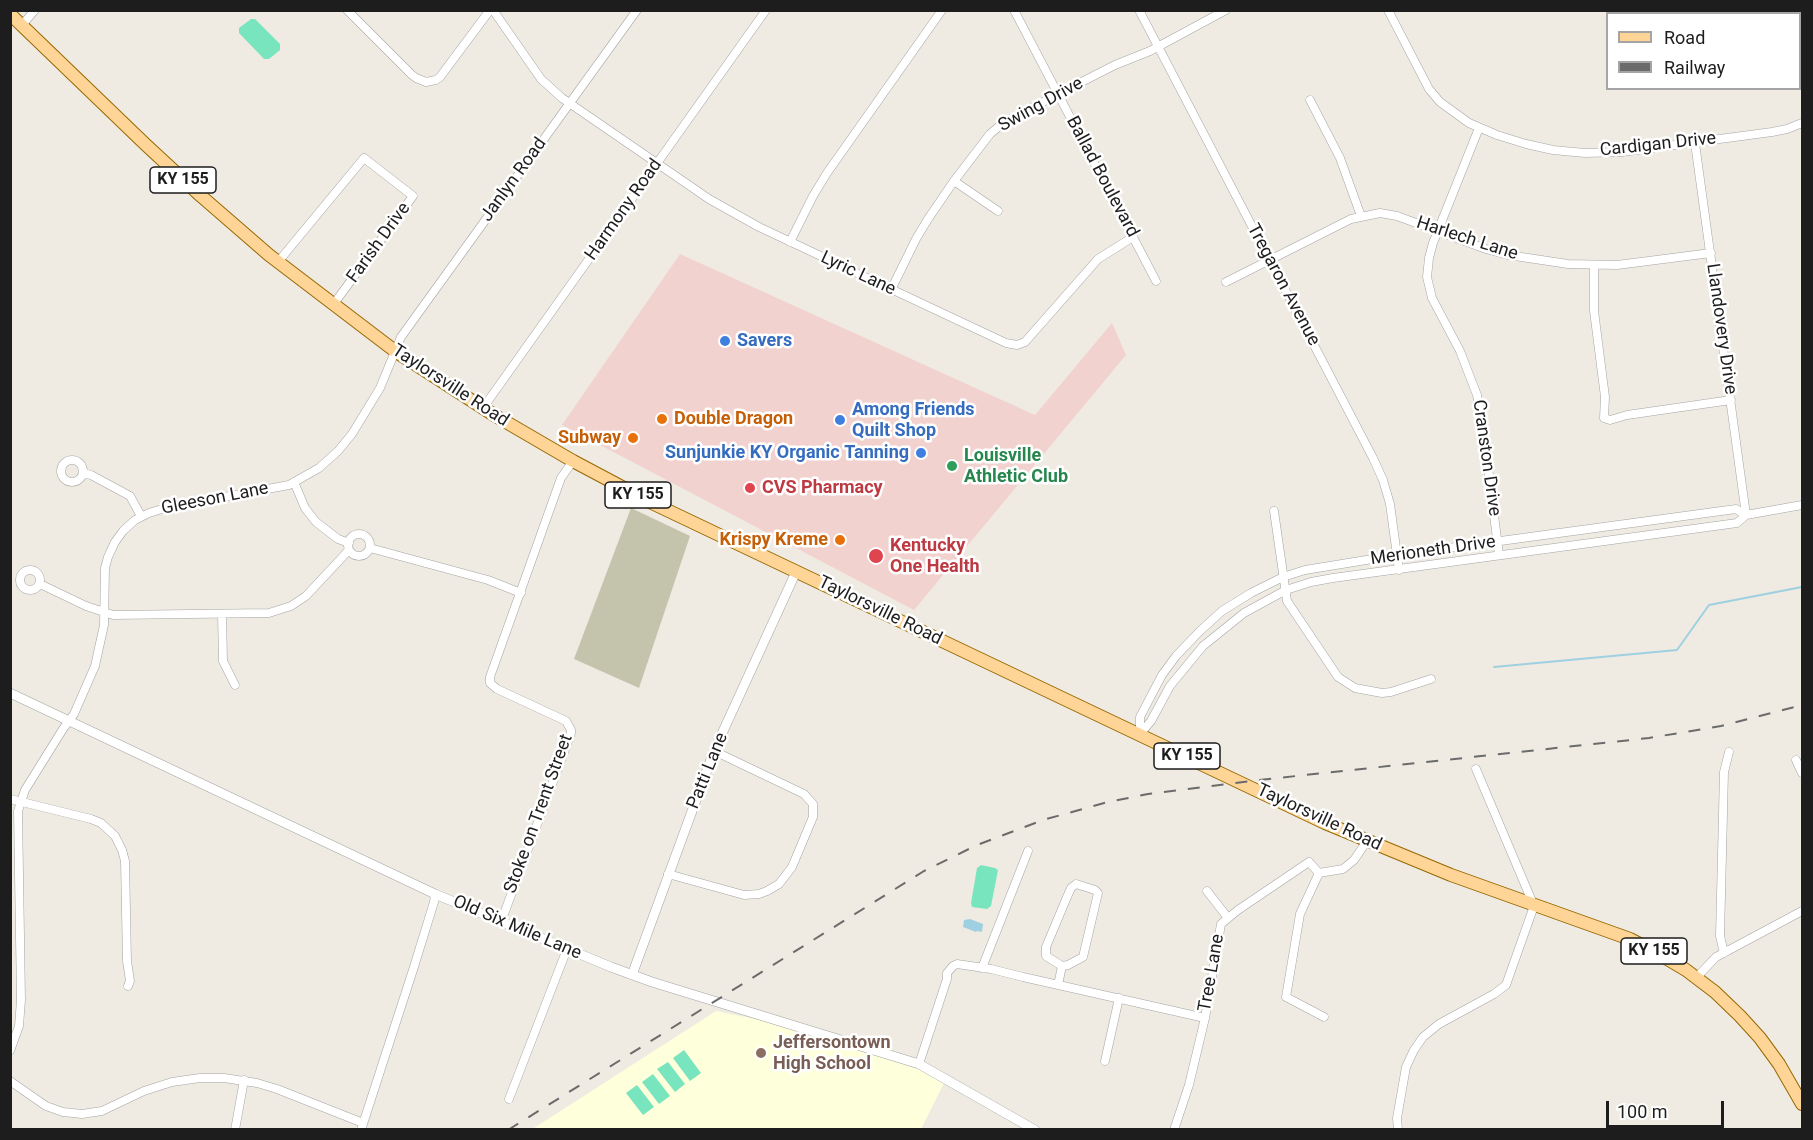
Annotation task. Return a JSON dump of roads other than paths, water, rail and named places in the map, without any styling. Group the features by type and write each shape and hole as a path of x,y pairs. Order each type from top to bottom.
{"main road":[{"name":"Taylorsville Road","path":"10,14 200,195 278,262 395,351 483,408 573,461 652,503 1325,823 1450,875 1630,939 1659,954 1715,992 1760,1038 1802,1101"}],"street":[{"path":"22,25 35,10"},
{"path":"347,10 411,74 426,82 440,77 492,10"},
{"name":"Lyric Lane","path":"492,10 536,73 570,103 657,164 736,215 1006,344 1017,345 1029,339 1098,259 1133,237"},
{"name":"Janlyn Road","path":"395,351 401,337 637,10"},
{"name":"Harmony Road","path":"483,408 766,10"},
{"path":"790,242 827,173 942,10"},
{"name":"Ballad Boulevard","path":"1014,10 1156,281"},
{"name":"Tregaron Avenue","path":"1139,10 1383,480 1390,504 1399,570"},
{"name":"Swing Drive","path":"891,290 916,239 954,181 982,142 997,129 1058,94 1115,65 1158,47 1226,10"},
{"name":"Cardigan Drive","path":"1388,10 1434,95 1447,109 1479,128 1526,144 1553,150 1585,153 1622,152 1772,132 1803,123"},
{"path":"1310,100 1340,158 1361,216"},
{"name":"Cranston Drive","path":"1479,128 1437,231 1429,258 1428,284 1432,298 1460,351 1477,395 1499,555"},
{"name":"Llandovery Drive","path":"1695,143 1746,514"},
{"name":"Farish Drive","path":"278,262 364,158 413,196 333,305"},
{"path":"954,181 998,211"},
{"name":"Harlech Lane","path":"1226,282 1351,219 1380,213 1508,255 1557,262 1594,265 1650,262 1711,253"},
{"path":"1594,265 1594,311 1605,397 1604,418 1610,420 1627,415 1731,400"},
{"name":"Gleeson Lane","path":"10,1051 16,1037 20,1015 18,811 33,776 74,714 95,666 100,650 104,612 105,568 111,549 123,531 141,516 165,508 261,491 294,482 319,468 345,444 380,388 395,351"},
{"path":"370,548 488,580 521,592 561,478 573,461"},
{"path":"83,473 129,496 141,516"},
{"path":"39,585 86,606 113,615 269,613 291,606 313,590 349,547 352,537 363,535 369,540 370,548 367,554 354,555 349,547 316,522 305,508 294,482"},
{"name":"Merioneth Drive","path":"1140,734 1140,717 1153,691 1165,670 1192,640 1222,611 1264,585 1283,577 1305,570 1397,555 1736,509 1746,514 1803,505"},
{"path":"1274,511 1287,601 1338,676 1349,685 1363,691 1382,693 1431,679"},
{"path":"1140,734 1151,721 1173,682 1203,646 1244,613 1286,590 1311,582 1737,522 1746,514"},
{"name":"Patti Lane","path":"632,975 714,752 796,572"},
{"name":"Stoke on Trent Street","path":"501,922 571,734 566,721 497,689 490,683 491,672 521,592"},
{"path":"222,614 223,661 235,685"},
{"name":"Old Six Mile Lane","path":"10,693 435,894 632,975 919,1064 1035,1130"},
{"path":"668,874 744,895 767,891 784,879 792,867 813,817 813,804 804,794 714,752"},
{"path":"1724,953 1720,924 1724,772 1729,752"},
{"path":"1797,760 1803,772"},
{"path":"1398,1130 1397,1118 1406,1067 1414,1050 1423,1037 1439,1024 1506,986 1534,906 1476,769"},
{"path":"10,799 91,819 110,830 119,843 125,861 130,981 128,986"},
{"name":"Tree Lane","path":"1174,1130 1190,1085 1205,1018 1221,924 1309,862 1319,873 1343,869 1354,860 1367,841"},
{"path":"977,967 1028,851"},
{"path":"1319,873 1300,914 1286,997 1324,1017"},
{"path":"1077,884 1098,893 1083,957 1062,966 1046,956 1046,947 1071,888 1077,884"},
{"path":"1207,891 1228,918"},
{"path":"10,1081 46,1106 63,1112 82,1114 102,1111 144,1091 172,1083 200,1078 244,1080 277,1089 362,1126 413,970 435,894"},
{"path":"1696,978 1716,957 1803,911"},
{"path":"509,1099 567,949"},
{"path":"919,1064 949,969 957,964 1205,1018"},
{"path":"1058,985 1062,966"},
{"path":"1105,1061 1119,998"},
{"path":"235,1130 244,1080"}],"water":[{"path":"970,919 983,924 982,932 963,927 964,920"}],"waterway":[{"path":"1494,667 1677,650 1709,605 1802,587"}],"railway":[{"path":"508,1130 924,871 977,845 1043,820 1108,802 1148,794 1649,738 1721,726 1802,705"}],"place":[{"name":"Savers","path":"725,341"},
{"name":"Double Dragon","path":"662,419"},
{"name":"Among Friends Quilt Shop","path":"840,420"},
{"name":"Subway","path":"633,438"},
{"name":"Sunjunkie KY Organic Tanning","path":"921,453"},
{"name":"Louisville Athletic Club","path":"952,466"},
{"name":"CVS Pharmacy","path":"750,488"},
{"name":"Krispy Kreme","path":"840,540"},
{"name":"Kentucky One Health","path":"876,556"},
{"name":"Jeffersontown High School","path":"761,1053"}]}
